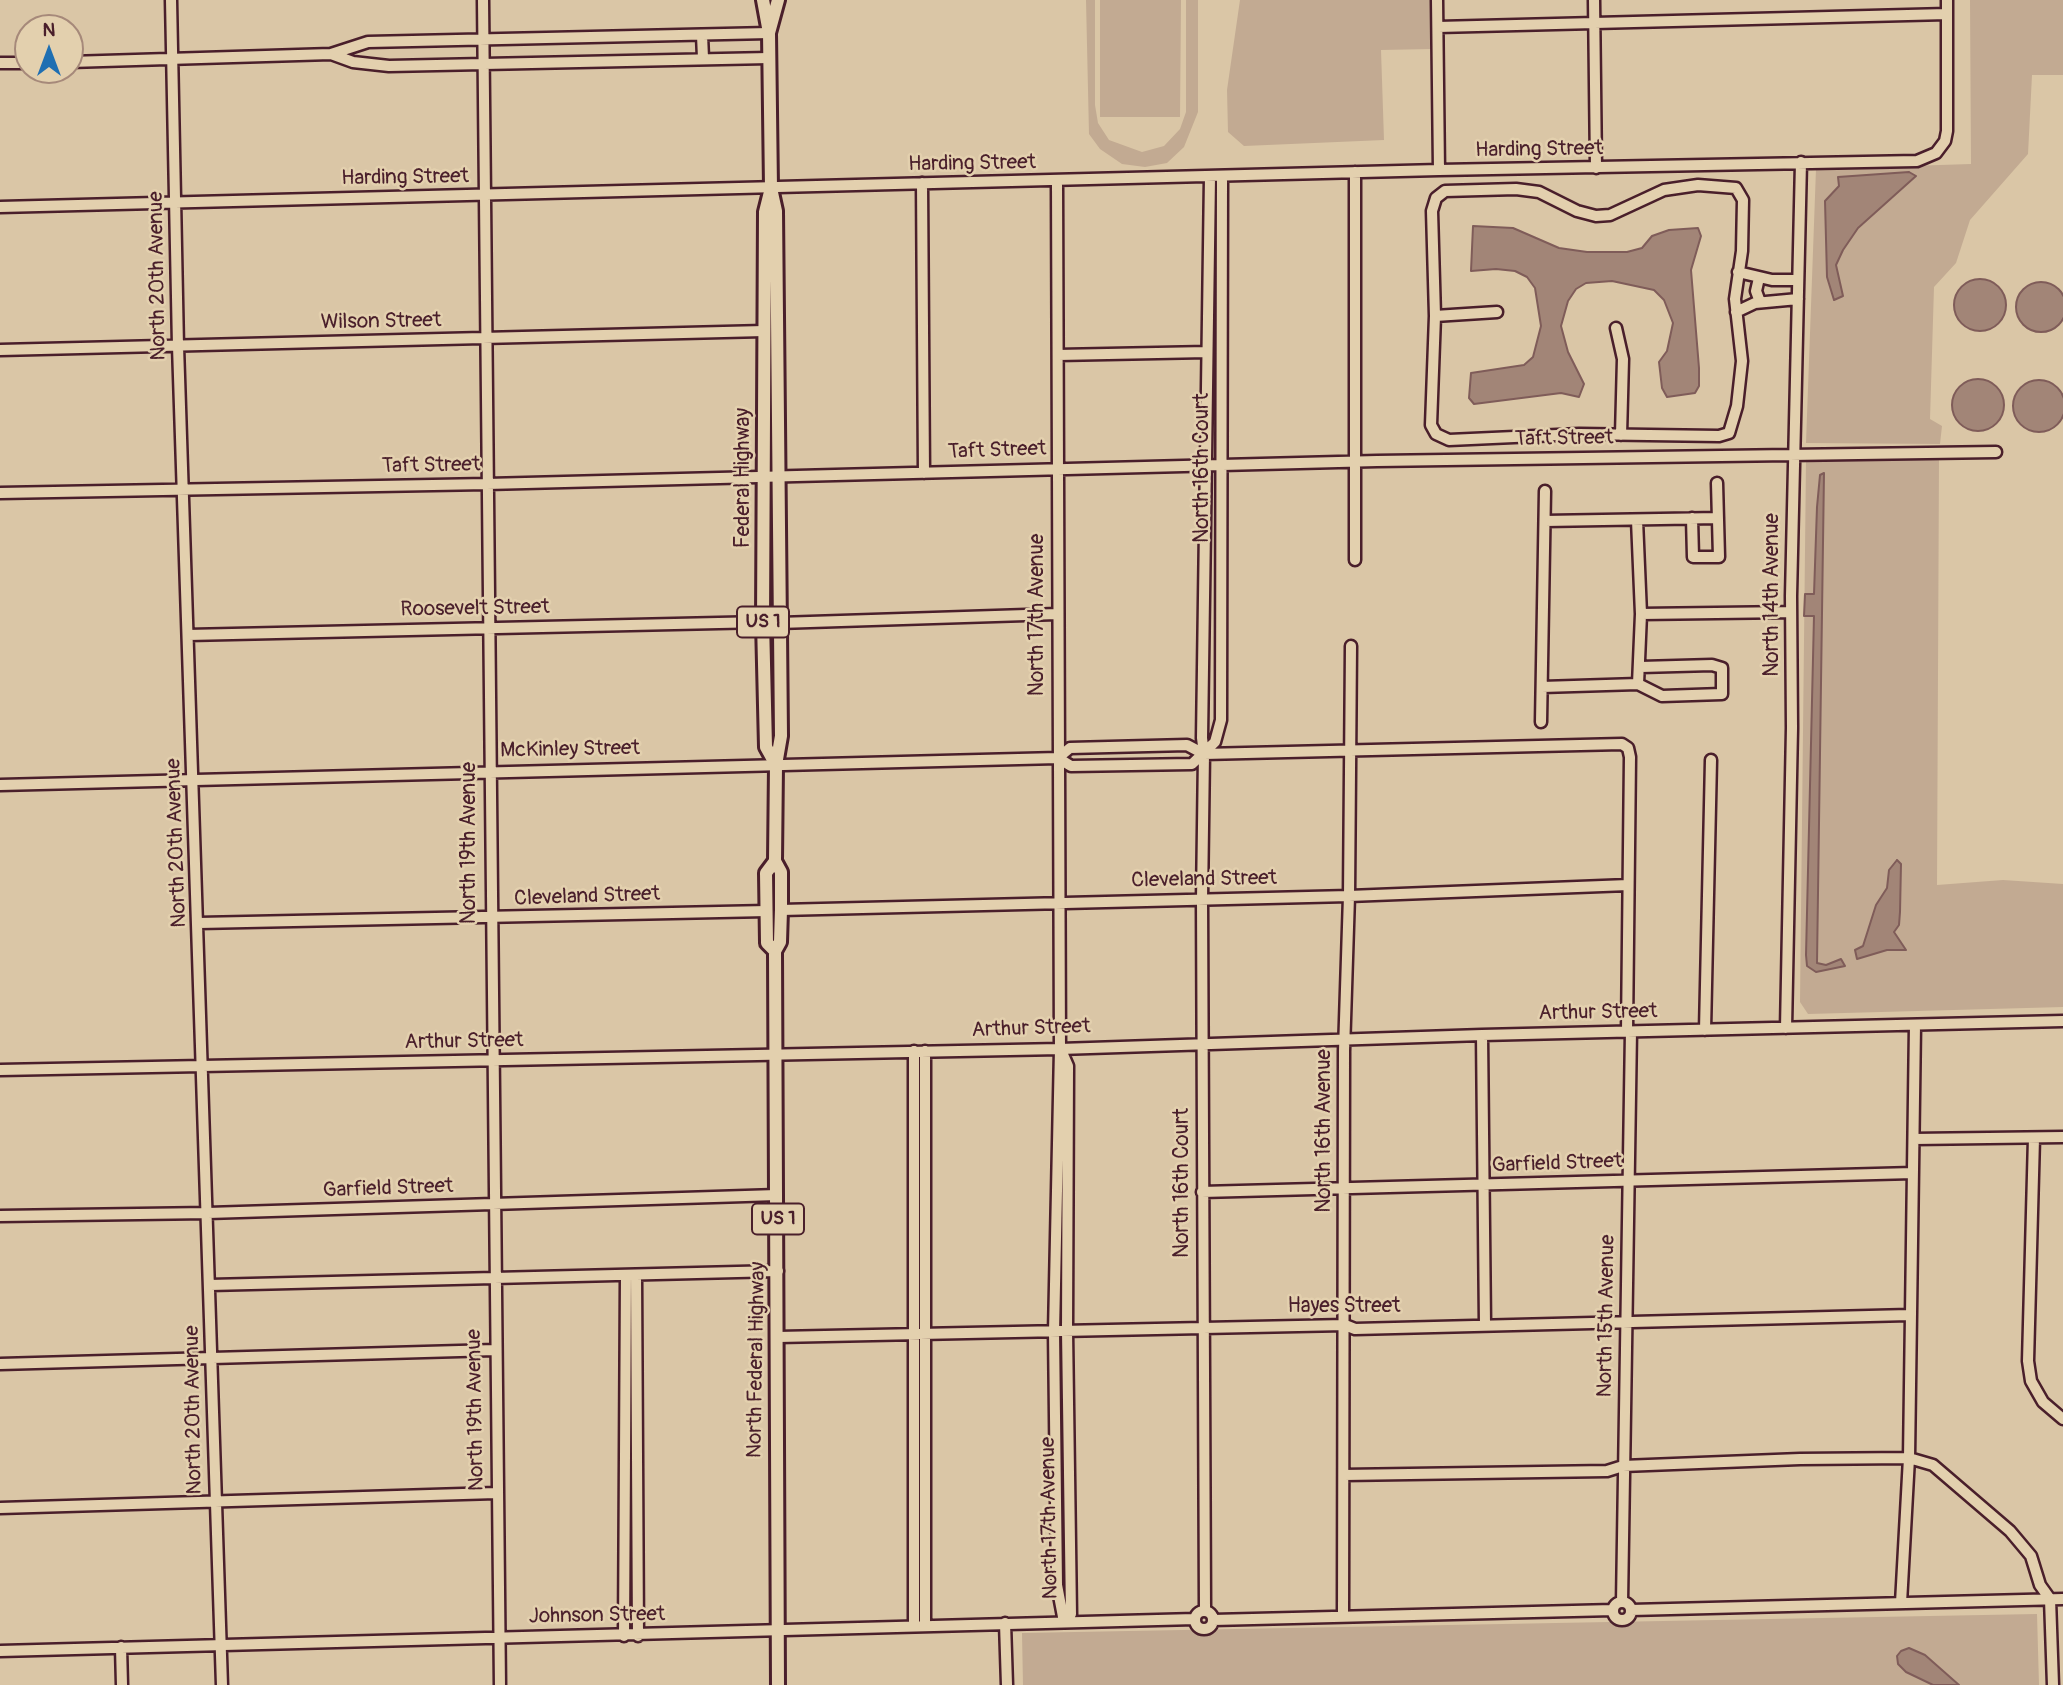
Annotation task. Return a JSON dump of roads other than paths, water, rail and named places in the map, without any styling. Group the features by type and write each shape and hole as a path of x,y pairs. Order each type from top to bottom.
{"main road":[{"name":"Federal Highway","path":"762,0 769,33 771,188 776,211 776,477 781,736 776,765 775,861 781,873 781,910 780,942 775,951 767,943 766,873 775,861"},
{"name":"Federal Highway","path":"769,33 778,0"},
{"name":"Federal Highway","path":"771,188 765,212 763,622 766,747 776,765"},
{"name":"North Federal Highway","path":"775,951 778,1685"}],"street":[{"name":"North 20th Avenue","path":"171,0 178,346 204,1066 222,1685"},
{"name":"North 19th Avenue","path":"483,0 492,1205 500,1685"},
{"path":"1437,0 1439,170"},
{"path":"1594,0 1596,169"},
{"path":"1438,27 1947,14 1947,0"},
{"name":"Harding Street","path":"0,207 922,183 1057,182 1355,172 1917,161 1929,158 1940,149 1947,131 1947,14"},
{"path":"84,61 331,54 368,42 769,33"},
{"path":"702,34 704,58"},
{"path":"331,54 368,64 769,58"},
{"name":"North 14th Avenue","path":"1786,1028 1792,728 1791,611 1801,162"},
{"path":"1355,172 1355,561"},
{"name":"North 16th Court","path":"1205,1611 1202,738 1210,177"},
{"name":"North 16th Court","path":"1219,730 1223,177"},
{"name":"North 17th Avenue","path":"1057,182 1060,1049 1054,1332 1057,1584 1064,1622"},
{"path":"922,183 924,472"},
{"path":"1712,185 1736,188 1743,200 1744,218 1738,272 1736,312 1742,360 1737,406 1729,433 1719,436 1621,435 1449,440 1436,434 1431,425 1435,316 1432,211 1436,198 1445,191 1516,189 1539,192 1577,211 1596,216 1610,215 1664,190 1712,185"},
{"path":"1738,272 1759,278 1798,281"},
{"path":"1759,278 1756,291 1760,302"},
{"path":"1736,312 1760,302 1797,299"},
{"path":"1435,316 1497,312"},
{"path":"1616,328 1623,359 1621,435"},
{"name":"Wilson Street","path":"0,350 764,331"},
{"path":"1058,355 1207,352"},
{"name":"Taft Street","path":"0,493 487,484 1058,468 1794,453 1996,452"},
{"path":"1692,518 1693,557 1719,557 1717,483"},
{"path":"1541,722 1545,491"},
{"path":"1545,521 1718,518"},
{"path":"1637,520 1641,614 1641,667 1638,684"},
{"path":"1641,614 1791,611"},
{"path":"779,623 1057,614"},
{"name":"Roosevelt Street","path":"188,635 763,622"},
{"name":"North 16th Avenue","path":"1343,1616 1344,1039 1349,896 1351,646"},
{"path":"1542,687 1638,684 1662,696 1722,694 1722,668 1712,665 1641,667"},
{"path":"1219,730 1224,744 1233,754"},
{"path":"1204,754 1215,742 1219,730"},
{"name":"McKinley Street","path":"1058,758 1070,748 1187,745 1204,754 1622,744 1628,748"},
{"name":"North 15th Avenue","path":"1622,1602 1629,1181 1628,748"},
{"name":"McKinley Street","path":"0,785 1058,758 1071,766 1192,764 1204,754"},
{"path":"1704,1030 1711,760"},
{"name":"Cleveland Street","path":"781,910 1349,896 1628,885"},
{"name":"Cleveland Street","path":"199,923 490,919 767,911"},
{"name":"Arthur Street","path":"0,1070 1060,1049 1202,1042 2063,1021"},
{"path":"1901,1603 1909,1458 1915,1025"},
{"path":"1482,1035 1485,1325"},
{"name":"North 17th Avenue","path":"1060,1049 1068,1066 1067,1331 1071,1614 1064,1622"},
{"path":"914,1051 925,1626"},
{"path":"914,1626 925,1051"},
{"path":"1914,1139 2063,1137"},
{"path":"2034,1138 2028,1361 2031,1381 2043,1402 2063,1419"},
{"name":"Garfield Street","path":"1202,1192 1913,1173"},
{"name":"Garfield Street","path":"0,1216 208,1213 778,1195"},
{"path":"210,1285 778,1271"},
{"path":"631,1275 638,1636"},
{"path":"624,1636 631,1275"},
{"name":"Hayes Street","path":"778,1338 1345,1325 1355,1329 1909,1315"},
{"path":"0,1364 495,1350"},
{"path":"1344,1475 1607,1471 1623,1466 1909,1458 1933,1465 2010,1531 2031,1556 2040,1585 2050,1600 2053,1685"},
{"path":"0,1508 496,1493"},
{"path":"914,1547 925,1547"},
{"path":"1213,1619 1613,1610 1622,1602 1631,1610 2063,1599"},
{"path":"1613,1610 1615,1617 1623,1620 1628,1618 1631,1610"},
{"path":"1205,1611 1210,1613 1213,1619 1210,1627 1204,1629 1198,1627 1195,1619 1199,1612 1205,1611"},
{"name":"Johnson Street","path":"0,1651 1195,1619"},
{"path":"1005,1623 1007,1685"},
{"path":"121,1647 122,1685"}]}
